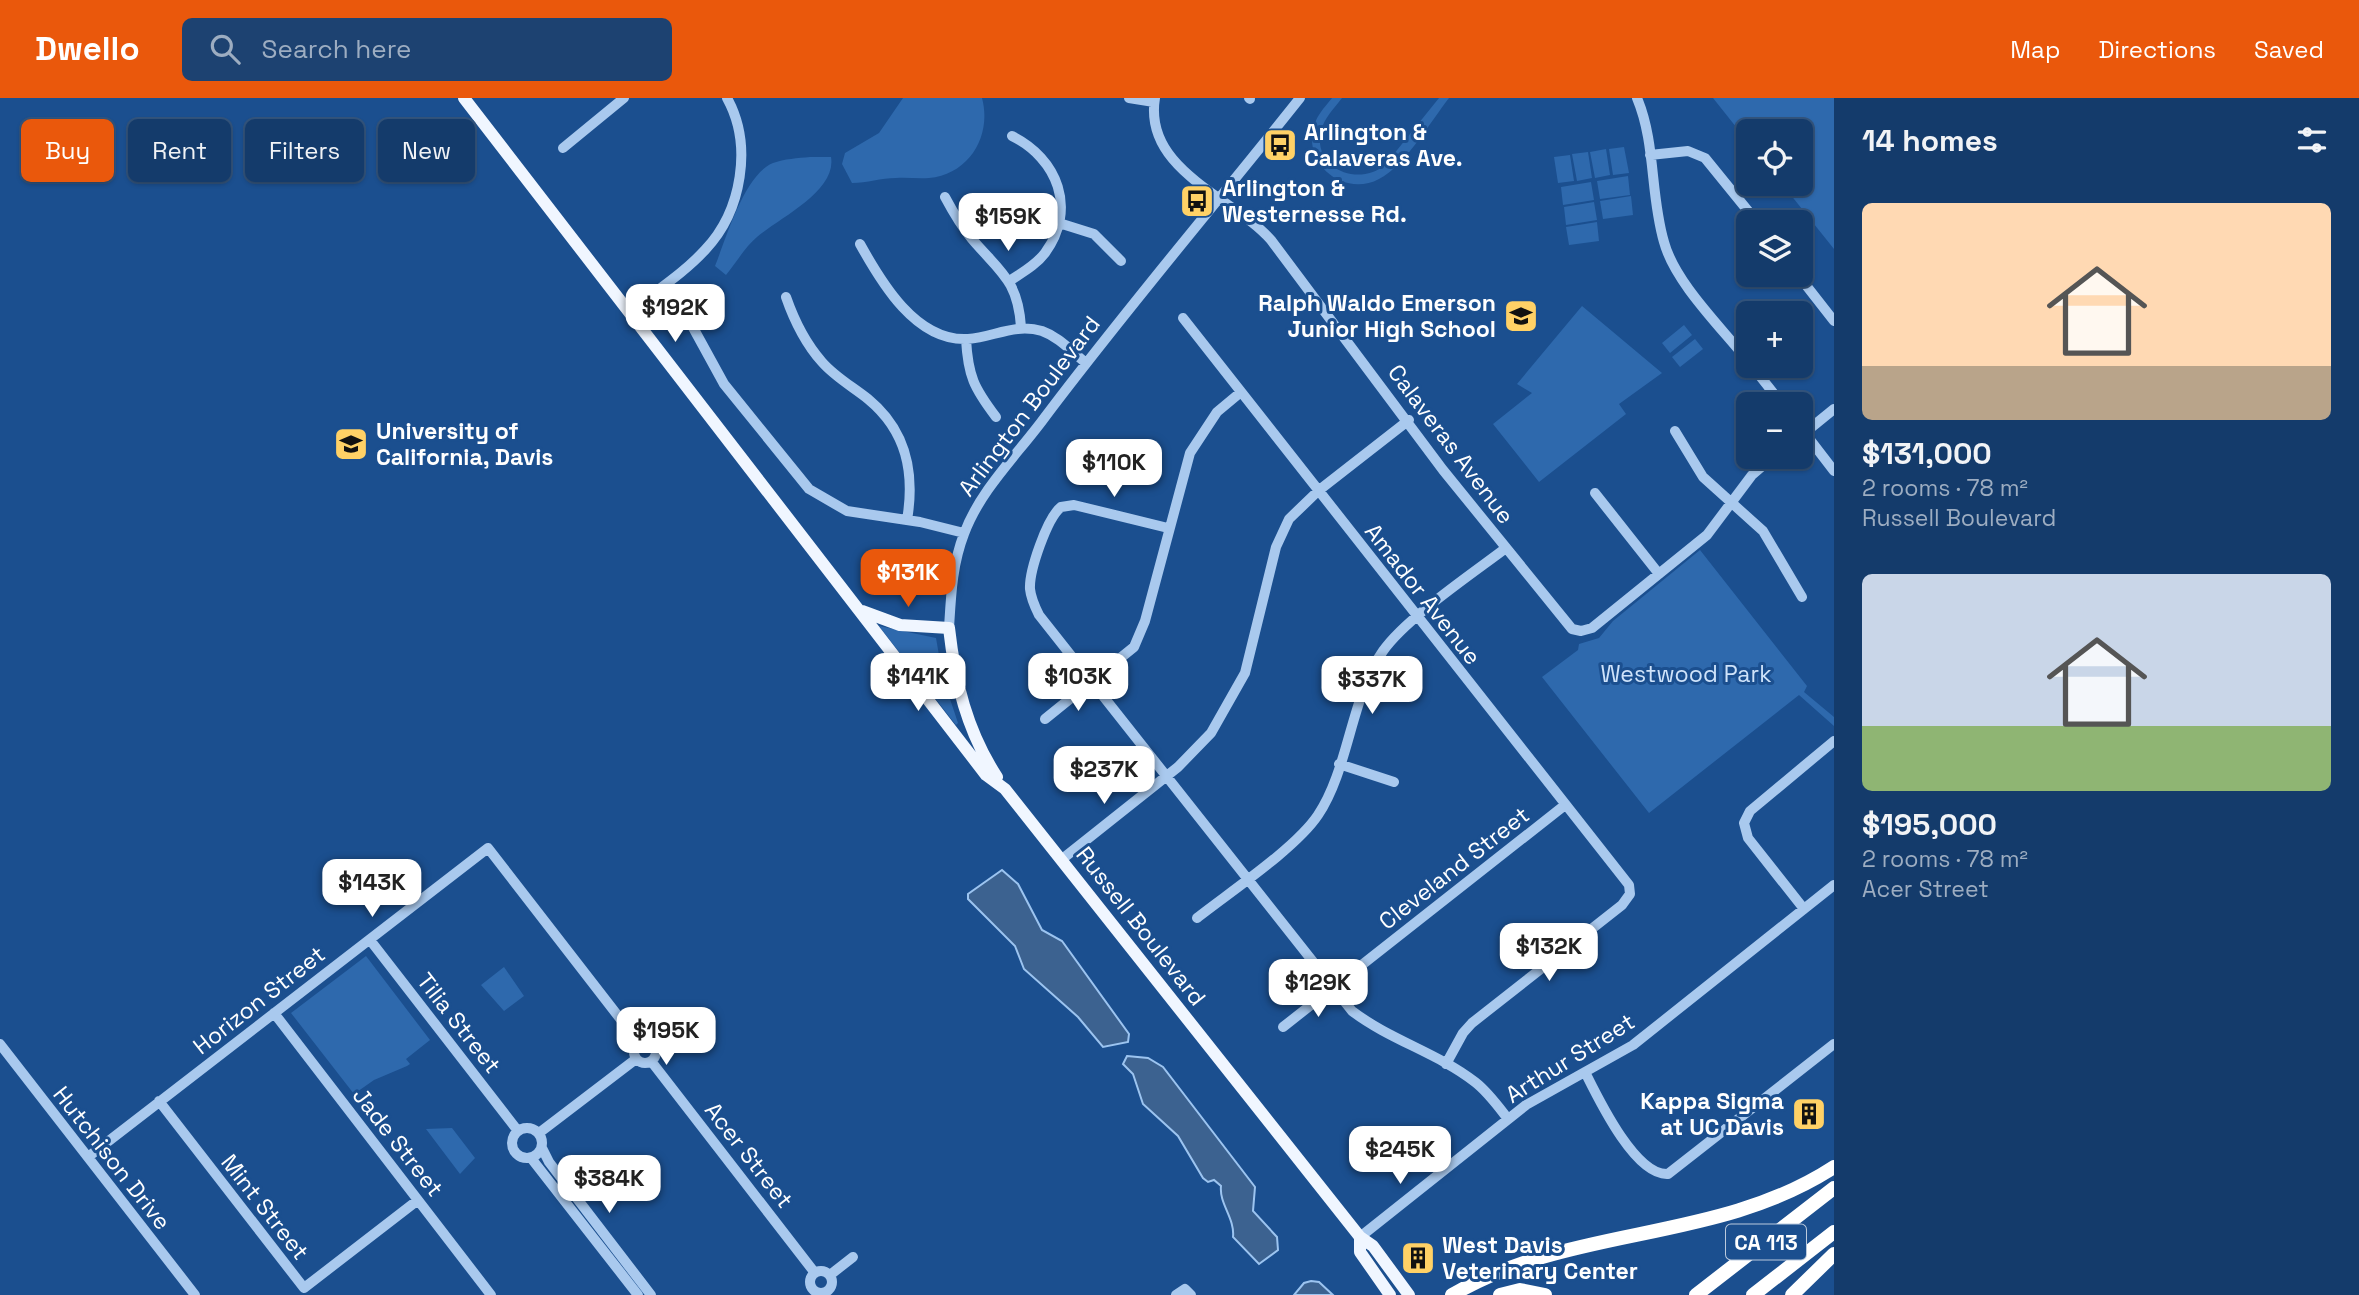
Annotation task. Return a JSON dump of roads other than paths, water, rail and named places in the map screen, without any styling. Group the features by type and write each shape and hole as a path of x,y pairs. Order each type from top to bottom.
{"highway":[{"path":"1452,1295 1489,1274 1524,1260 1707,1220 1764,1203 1834,1167"},
{"name":"CA 113","path":"1696,1295 1834,1188"},
{"name":"CA 113","path":"1753,1295 1834,1233"},
{"path":"1792,1295 1834,1254"},
{"path":"1500,1295 1520,1290 1545,1295"}],"main road":[{"name":"Russell Boulevard","path":"464,98 986,775 1004,789 1409,1295"},
{"path":"862,611 900,625 949,628"},
{"name":"Arlington Boulevard","path":"949,628 962,704 976,741 1004,789"},
{"name":"Russell Boulevard","path":"1360,1237 1360,1252 1390,1295"}],"street":[{"path":"563,148 624,98"},
{"path":"629,312 697,258 722,226 734,196 742,162 740,130 727,98"},
{"path":"1129,98 1154,100"},
{"name":"Arlington Boulevard","path":"949,628 956,560 964,533 986,494 1086,362 1300,98"},
{"path":"1637,98 1650,155 1661,231 1671,260 1736,345"},
{"name":"Calaveras Avenue","path":"1154,100 1162,144 1173,160 1254,222 1271,240 1409,420 1443,470 1566,623 1576,630 1589,629 1659,574"},
{"path":"1011,280 1040,260 1051,243 1059,223 1060,198 1055,175 1046,160 1030,145 1012,136"},
{"path":"1650,155 1688,151 1705,158 1747,210"},
{"path":"945,197 968,234 1011,280 1018,300 1021,327"},
{"path":"1059,223 1094,234 1121,261"},
{"path":"860,244 880,277 915,319 938,332 966,339 1021,327 1055,338 1086,362"},
{"path":"1807,287 1834,321"},
{"path":"786,297 804,335 821,362 869,400 894,426 910,468 906,520"},
{"name":"Amador Avenue","path":"1183,318 1624,877 1630,894 1622,905 1472,1023 1463,1033 1446,1064"},
{"path":"690,322 724,384 809,489 847,511 964,533"},
{"path":"966,339 971,378 996,417"},
{"path":"1761,378 1773,392"},
{"path":"1045,719 1134,647 1141,634 1182,475 1194,443 1217,412 1241,392"},
{"path":"1813,424 1834,409"},
{"path":"1061,860 1166,777 1204,742 1236,694 1251,652 1281,534 1294,513 1409,420"},
{"path":"1675,431 1703,477 1763,531 1802,597"},
{"path":"1813,445 1834,471"},
{"path":"1595,493 1659,574 1707,535 1759,469"},
{"path":"1168,528 1073,505 1061,506 1052,517 1037,557 1030,591 1039,615 1352,1011 1374,1028 1446,1064 1478,1084 1508,1119"},
{"path":"1197,918 1291,843 1320,813 1368,681 1382,652 1417,618 1506,548"},
{"path":"1804,909 1748,838 1744,823 1750,811 1834,741"},
{"path":"1339,764 1394,782"},
{"name":"Cleveland Street","path":"1283,1027 1565,805"},
{"name":"Horizon Street","path":"88,1157 488,848 639,1044"},
{"name":"Arthur Street","path":"1360,1237 1542,1094 1633,1045 1834,885"},
{"name":"Tilia Street","path":"370,940 518,1131"},
{"name":"Jade Street","path":"274,1013 491,1295"},
{"path":"653,1045 677,1028"},
{"path":"648,1042 653,1045 656,1052 651,1061 645,1063 636,1059 634,1052 639,1044 648,1042"},
{"name":"Hutchison Drive","path":"0,1044 195,1295"},
{"path":"1585,1072 1612,1122 1647,1167 1655,1173 1668,1174 1834,1044"},
{"path":"539,1133 636,1059"},
{"name":"Acer Street","path":"651,1061 815,1273"},
{"name":"Mint Street","path":"159,1101 304,1288 418,1200"},
{"path":"638,1295 531,1158 521,1157 513,1150 512,1140 518,1131 531,1128 539,1133 548,1162 651,1295"},
{"path":"531,1158 542,1148"},
{"path":"830,1275 853,1257"},
{"path":"821,1271 830,1275 830,1292 809,1292 815,1273 821,1271"},
{"path":"1176,1295 1185,1289 1191,1295"}],"place":[{"name":"Arlington & Calaveras Ave.","path":"1280,145"},
{"name":"Arlington & Westernesse Rd.","path":"1197,201"},
{"name":"Ralph Waldo Emerson Junior High School","path":"1521,316"},
{"name":"University of California, Davis","path":"351,444"},
{"name":"Kappa Sigma at UC Davis","path":"1809,1114"},
{"name":"West Davis Veterinary Center","path":"1418,1258"}],"park label":[{"name":"Westwood Park","path":"1686,674"}]}
